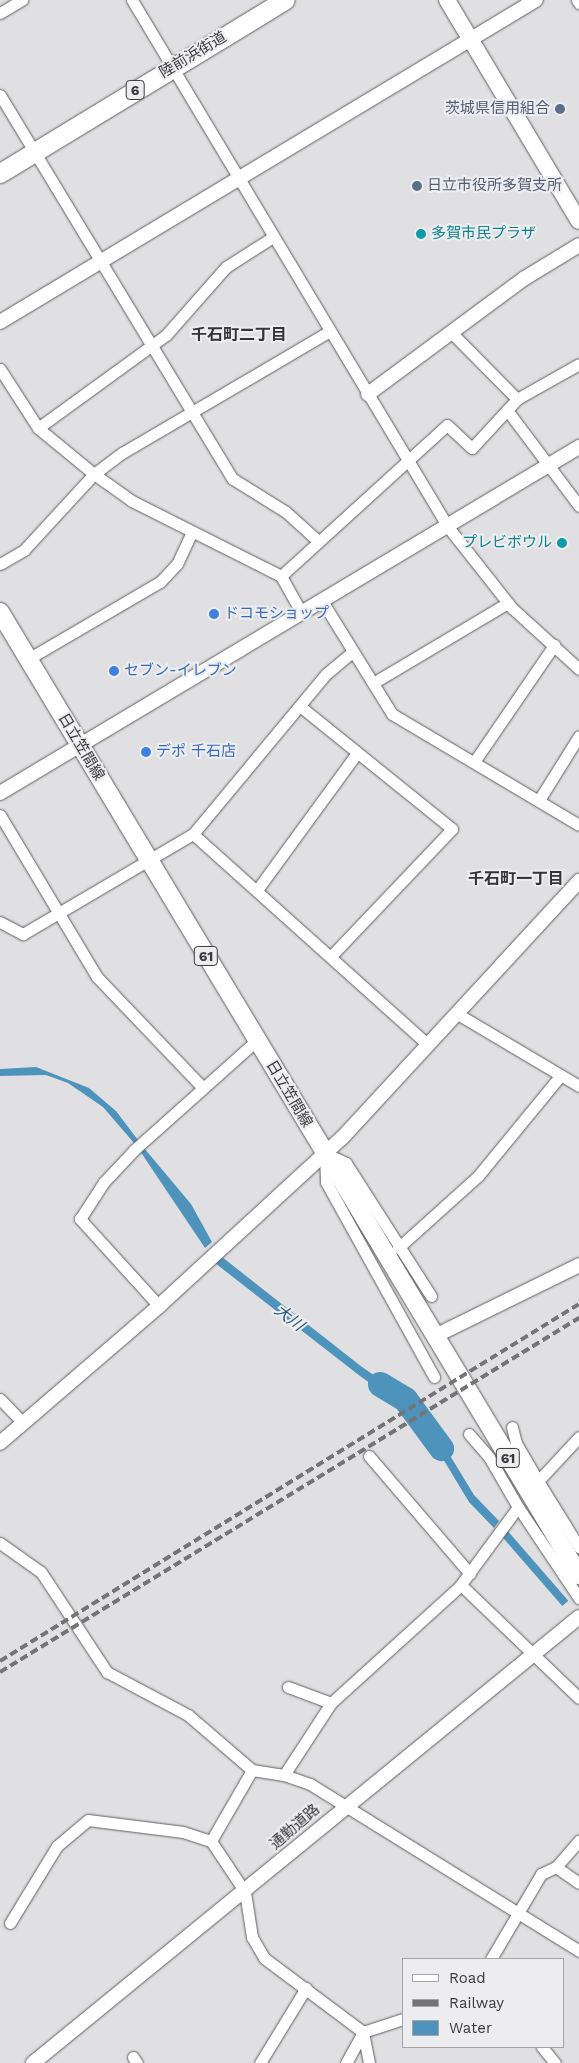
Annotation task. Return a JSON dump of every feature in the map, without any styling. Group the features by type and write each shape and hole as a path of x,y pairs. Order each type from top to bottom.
{"highway":[{"name":"陸前浜街道","path":"0,172 285,0"}],"main road":[{"path":"447,0 579,220"},
{"name":"日立笠間線","path":"0,612 147,860 579,1575"}],"street":[{"path":"0,13 22,0"},
{"path":"132,0 448,527 508,603 579,669"},
{"path":"0,322 536,0"},
{"path":"0,95 100,263 233,478 286,512 318,540"},
{"path":"38,428 179,322 226,267 273,237"},
{"path":"368,394 524,278 579,245"},
{"path":"0,564 24,550 94,474 192,412 330,331"},
{"path":"452,332 517,399"},
{"path":"281,576 318,540 447,425 472,448 517,399 579,364"},
{"path":"0,369 38,428 94,474 132,501 281,576 301,612"},
{"path":"507,410 579,506"},
{"path":"0,793 579,447"},
{"path":"28,660 160,582 176,564 192,532"},
{"path":"322,601 392,714 539,800 579,826"},
{"path":"373,683 508,603"},
{"path":"474,762 554,645"},
{"path":"0,922 23,934 61,915 147,860 193,834 301,707 326,674 352,652"},
{"path":"301,707 452,829 331,956"},
{"path":"539,800 579,736"},
{"path":"257,890 357,753"},
{"path":"0,815 97,977 201,1086"},
{"path":"193,834 331,956 426,1044"},
{"path":"0,1443 159,1306 325,1153 579,880"},
{"path":"456,1013 560,1076 578,1082"},
{"path":"159,1306 80,1219 104,1182 201,1086 257,1040"},
{"path":"398,1248 478,1176 560,1076"},
{"path":"325,1153 346,1163 398,1248 431,1296"},
{"path":"325,1153 326,1182 434,1377"},
{"path":"434,1336 579,1265"},
{"path":"0,1399 23,1423"},
{"path":"512,1427 516,1443 579,1547"},
{"path":"470,1434 579,1598"},
{"path":"538,1481 579,1437"},
{"path":"370,1456 470,1574"},
{"path":"284,1775 331,1703 461,1585 518,1506"},
{"path":"0,1543 41,1572 107,1672 188,1714 252,1770 284,1775 310,1784 346,1805 514,1914 579,1951"},
{"path":"461,1585 536,1653 579,1698"},
{"name":"通勤道路","path":"33,2063 245,1892 346,1805 579,1617"},
{"path":"288,1687 331,1703"},
{"path":"211,1841 252,1770"},
{"path":"10,1923 58,1846 88,1820 183,1832 211,1841 245,1892 252,1937 264,1958 363,2032 369,2063"},
{"path":"492,1958 514,1914 541,1874 556,1867 579,1841"},
{"path":"556,1867 579,1882"},
{"path":"260,2063 306,1988"},
{"path":"346,2063 363,2032 402,2019"},
{"path":"543,2048 555,2063"}],"water":[{"path":"36,1067 89,1088 116,1111 138,1140 134,1143 103,1107 68,1083 46,1075 0,1076 0,1069"},
{"path":"144,1148 191,1204 212,1242 205,1248 140,1151"},
{"path":"222,1257 362,1367 412,1401 402,1406 360,1376 215,1263"},
{"path":"422,1420 440,1439 474,1495 499,1521 494,1528 469,1502 434,1444 414,1425"},
{"path":"506,1529 568,1601 562,1606 500,1534"}],"waterway":[{"name":"大川","path":"380,1384 405,1399 441,1448"}],"railway":[{"path":"0,1661 579,1304"},
{"path":"0,1672 579,1318"}],"place":[{"name":"茨城県信用組合","path":"560,109"},
{"name":"日立市役所多賀支所","path":"417,186"},
{"name":"多賀市民プラザ","path":"421,234"},
{"name":"プレビボウル","path":"562,543"},
{"name":"ドコモショップ","path":"214,614"},
{"name":"セブン-イレブン","path":"114,671"},
{"name":"デポ 千石店","path":"146,752"}],"district":[{"name":"千石町二丁目","path":"239,335"},
{"name":"千石町一丁目","path":"516,879"}]}
